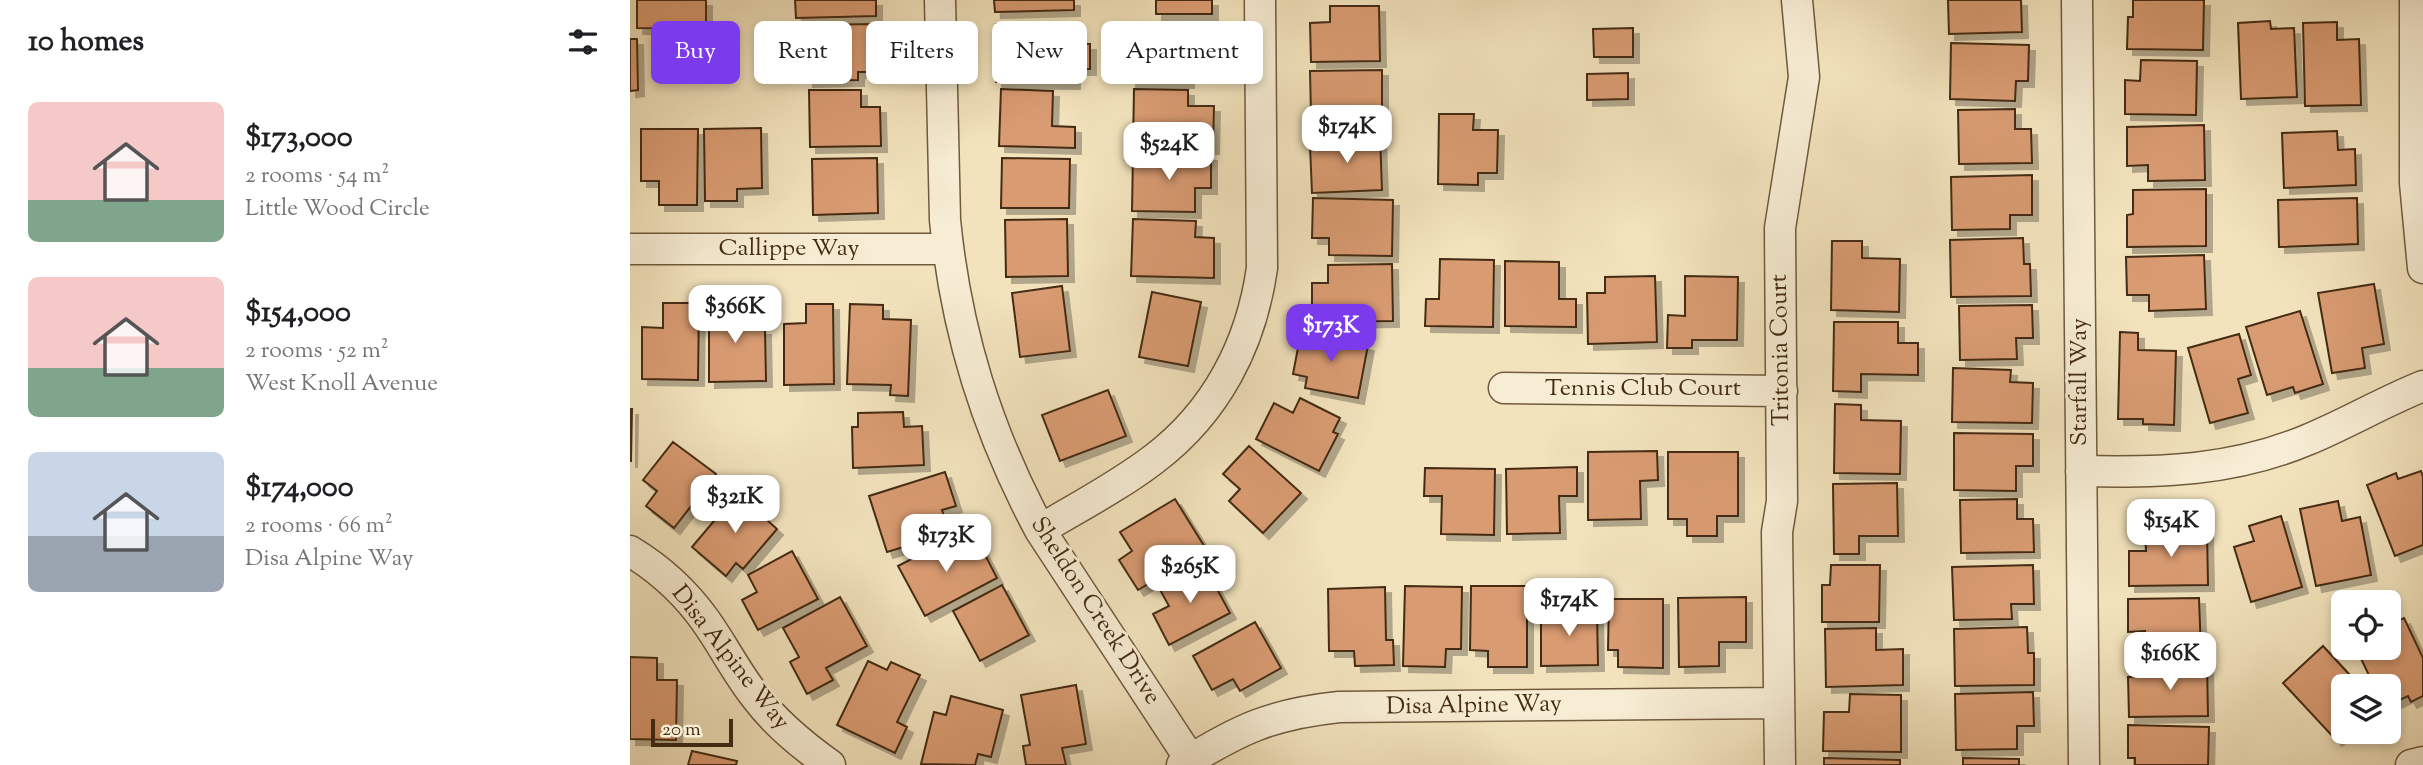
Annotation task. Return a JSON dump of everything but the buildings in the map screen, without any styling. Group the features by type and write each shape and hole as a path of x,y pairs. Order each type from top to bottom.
{"street":[{"name":"Sheldon Creek Drive","path":"940,0 945,220 968,357 992,429 1040,530 1189,763"},
{"path":"1040,530 1152,461 1174,443 1212,401 1240,351 1258,297 1262,268 1261,0"},
{"name":"Tritonia Court","path":"1780,765 1777,532 1782,502 1780,228 1804,77 1797,0"},
{"name":"Starfall Way","path":"2077,0 2084,765"},
{"path":"2415,0 2415,183 2423,268"},
{"name":"Callippe Way","path":"630,250 948,249"},
{"path":"2081,471 2185,471 2278,451 2308,440 2392,398 2423,386"},
{"name":"Tennis Club Court","path":"1504,388 1782,391"},
{"name":"Disa Alpine Way","path":"630,551 664,576 685,596 704,619 757,699 804,746 830,765"},
{"name":"Disa Alpine Way","path":"1189,763 1244,729 1306,710 1339,707 1779,703"},
{"path":"2410,765 2423,762"}]}
